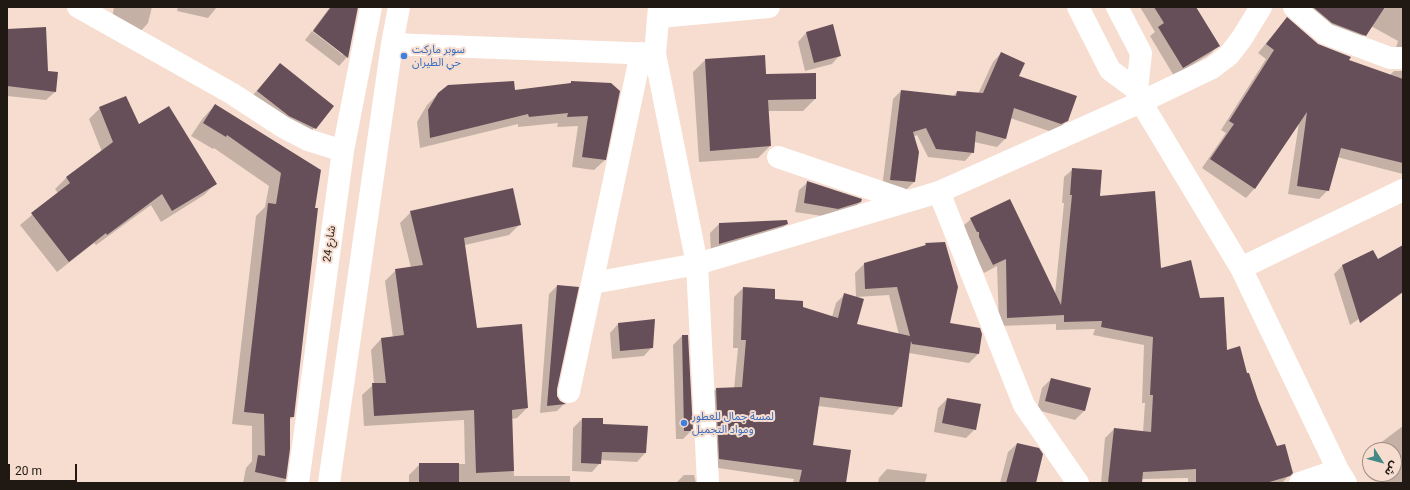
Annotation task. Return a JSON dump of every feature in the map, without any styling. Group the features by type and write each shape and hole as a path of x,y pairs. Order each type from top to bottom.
{"street":[{"path":"78,7 231,93 283,127 308,140 343,152"},
{"name":"شارع 24","path":"298,483 343,152 371,7"},
{"path":"329,483 392,44 399,7"},
{"path":"569,392 593,283 659,12 769,7"},
{"path":"1078,7 1110,70 1139,96 1241,268 1342,477 1300,483"},
{"path":"1117,7 1141,53 1139,96"},
{"path":"593,283 697,264 939,192 1139,96 1212,68 1223,59 1242,38 1261,7"},
{"path":"1294,7 1326,34 1390,58 1403,58"},
{"path":"392,44 648,54"},
{"path":"648,54 697,264 708,483"},
{"path":"778,157 907,201"},
{"path":"1241,268 1403,190"},
{"path":"939,192 1024,405 1078,483"}],"building":[{"path":"331,7 358,7 348,58 313,31"},
{"path":"1154,7 1196,7 1220,46 1183,68 1158,27 1164,23"},
{"path":"1313,7 1385,7 1366,36 1332,23"},
{"path":"1287,17 1318,44 1351,57 1349,60 1403,79 1403,163 1341,148 1329,191 1297,186 1307,112 1255,189 1210,159 1234,124 1229,121 1274,50 1266,44"},
{"path":"833,24 841,56 814,63 806,32"},
{"path":"46,27 48,71 58,72 56,92 7,86 7,29"},
{"path":"1001,52 1025,63 1019,76 1077,96 1068,121 1061,124 1014,108 1006,139 976,131 974,153 936,149 926,128 913,132 919,152 915,182 890,180 901,90 956,96 957,91 983,93"},
{"path":"765,55 766,74 816,73 816,99 768,100 771,146 710,151 705,59"},
{"path":"280,63 334,106 316,129 289,116 257,91"},
{"path":"514,81 515,90 571,83 571,81 611,83 620,91 606,160 582,157 588,116 567,117 568,113 529,117 528,114 430,138 428,110 438,93 448,85"},
{"path":"126,96 139,124 169,106 217,184 172,211 162,194 107,235 106,233 69,262 31,213 70,183 66,177 113,142 99,107"},
{"path":"215,104 321,170 315,208 318,208 294,417 290,417 290,449 286,479 255,472 258,455 265,456 264,414 244,412 268,203 276,204 281,173 227,135 226,137 203,123"},
{"path":"1072,168 1102,170 1100,196 1155,191 1161,268 1191,260 1200,298 1224,297 1227,350 1240,346 1247,373 1249,373 1258,400 1277,446 1285,444 1293,473 1290,476 1266,483 1196,483 1196,469 1143,472 1142,483 1108,483 1114,428 1151,432 1153,395 1150,395 1153,337 1101,327 1102,321 1064,322 1064,315 1007,318 1006,259 993,265 979,237 979,232 977,232 970,218 1010,199 1061,305 1072,195 1070,195"},
{"path":"807,181 862,199 861,202 838,209 804,203"},
{"path":"513,188 521,225 464,238 477,328 522,324 528,408 512,410 514,471 476,473 474,410 374,416 372,383 386,383 381,338 404,335 395,269 423,265 410,211"},
{"path":"787,220 788,224 719,244 719,223"},
{"path":"945,242 958,287 950,323 980,328 982,334 979,354 912,344 911,341 902,407 820,397 813,445 851,450 846,483 799,483 802,470 719,459 716,388 742,387 746,340 741,340 743,287 775,289 775,299 803,301 803,307 838,318 844,293 864,299 857,324 910,336 897,287 865,289 864,263 926,245 925,243"},
{"path":"1403,245 1403,292 1360,323 1342,265 1373,250 1378,259"},
{"path":"557,285 579,287 557,389 557,396 560,401 566,404 547,406"},
{"path":"655,319 653,348 620,351 618,323"},
{"path":"682,335 688,335 693,431 684,431"},
{"path":"1051,378 1091,388 1085,411 1045,401"},
{"path":"947,398 981,404 976,430 942,423"},
{"path":"582,418 603,418 603,424 648,426 646,453 602,452 601,464 581,463"},
{"path":"1017,443 1039,448 1043,454 1036,483 1006,483"},
{"path":"419,463 459,463 459,483 419,483"}],"place":[{"name":"سوبر ماركت حي الطيران","path":"404,56"},
{"name":"لمسة جمال للعطور ومواد التجميل","path":"684,423"}]}
